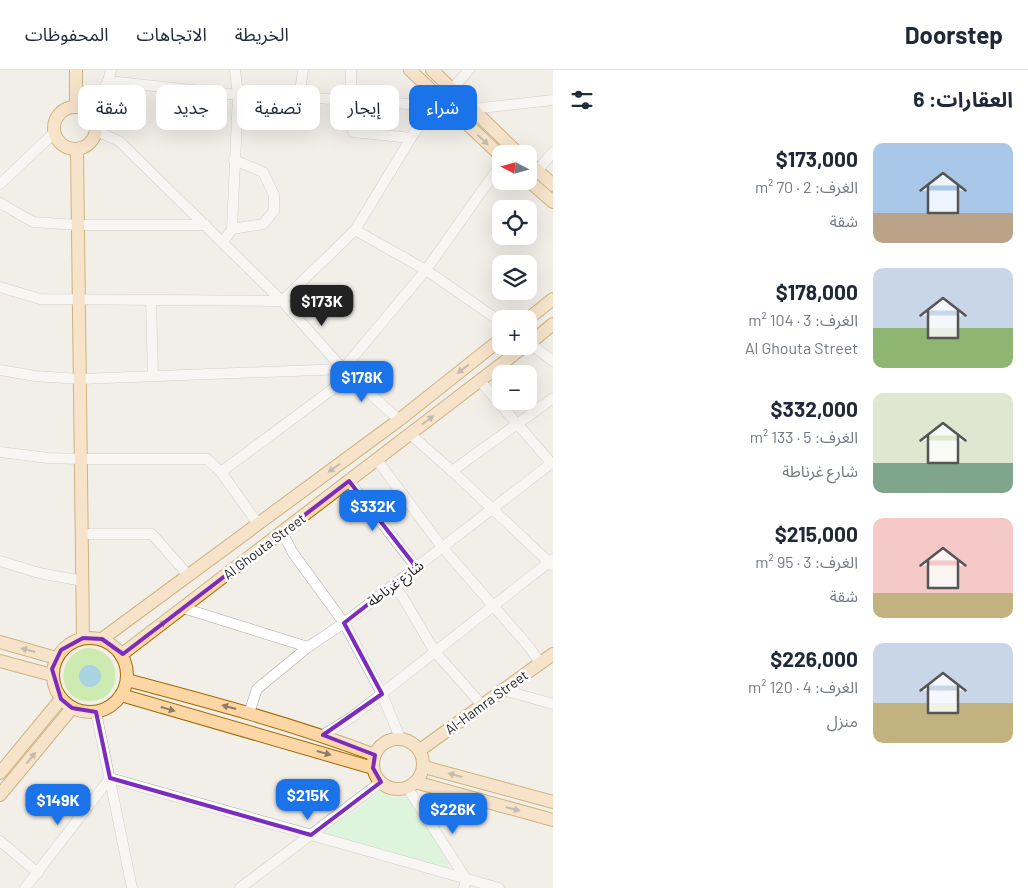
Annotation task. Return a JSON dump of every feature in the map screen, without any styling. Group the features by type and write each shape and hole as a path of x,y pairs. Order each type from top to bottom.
{"main road":[{"path":"76,70 76,107 63,110 58,114 53,126 54,133 60,144 65,148 77,150 90,144 96,132"},
{"path":"410,70 422,85"},
{"path":"432,70 448,85"},
{"path":"477,113 510,145"},
{"path":"469,130 492,149"},
{"path":"77,150 83,638"},
{"path":"538,176 553,184"},
{"path":"538,182 553,202"},
{"path":"537,312 553,300"},
{"path":"537,337 553,324"},
{"path":"102,639 399,420 492,346"},
{"name":"Al Ghouta Street","path":"122,655 513,355"},
{"path":"83,638 102,639 116,648 122,655 127,671 127,680 121,695 106,709 96,712 84,712 72,708 61,699 54,688 52,675 56,658 67,644 83,638"},
{"path":"0,642 56,658"},
{"name":"Al-Hamra Street","path":"420,750 553,654"},
{"path":"0,661 52,675"},
{"path":"127,680 249,713 323,736 374,761"},
{"path":"121,695 374,761"},
{"path":"0,773 61,699"},
{"path":"0,795 72,708"},
{"path":"411,785 420,778 424,767 420,750 414,744 400,738 384,742 378,748 374,761 376,776 381,782 393,788 411,785 553,820"},
{"path":"424,767 553,802"}],"street":[{"path":"106,85 111,70"},
{"path":"235,70 237,87"},
{"path":"301,85 303,70"},
{"path":"351,70 351,85"},
{"path":"456,85 469,70"},
{"path":"108,81 237,95"},
{"path":"477,108 553,100"},
{"path":"223,242 232,229 237,111"},
{"path":"353,130 353,132 411,138"},
{"path":"0,287 40,299 79,301 282,301 355,230 416,130"},
{"path":"96,132 119,140 282,301 343,369 399,420"},
{"path":"0,184 54,133"},
{"path":"538,166 553,152"},
{"path":"232,229 263,224 274,211 274,195 263,172 234,160"},
{"path":"221,472 334,388 343,369 426,270 492,177"},
{"path":"0,203 33,222 78,225 206,225"},
{"path":"355,230 426,270 492,316"},
{"path":"151,301 152,376"},
{"path":"537,349 553,360"},
{"path":"0,370 35,376 80,379 343,369"},
{"path":"480,381 552,464"},
{"path":"452,471 553,398"},
{"path":"323,736 352,717 552,562 410,434"},
{"path":"0,452 48,458 207,459 221,472 258,524"},
{"path":"377,460 442,547 530,648 540,663"},
{"name":"شارع غرناطة","path":"249,713 257,689 308,647 344,622 552,464"},
{"path":"349,481 416,567"},
{"path":"282,532 293,553 344,622 382,694 400,738"},
{"path":"82,534 152,534 188,575"},
{"path":"0,561 39,573 83,581"},
{"path":"392,585 402,596 435,652 482,704"},
{"path":"183,608 308,647"},
{"path":"503,690 553,704"},
{"path":"96,712 132,888"},
{"path":"110,778 310,835 465,883 500,888"},
{"path":"25,888 110,778"},
{"path":"240,888 381,782"},
{"path":"411,785 465,883"},
{"path":"0,841 38,873"}],"highlighted area":[{"path":"349,481 416,567 344,623 382,694 323,735 375,755 373,768 381,782 311,835 110,778 96,712 72,708 61,699 52,669 61,650 83,638 102,639 123,654"}],"green space":[{"path":"86,648 99,650 108,656 116,674 110,692 102,698 91,701 80,700 72,695 66,687 64,679 64,669 68,660 75,653"},
{"path":"380,791 393,797 412,796 450,869 323,833"}],"water":[{"path":"90,665 98,668 101,676 98,684 90,687 82,684 79,676 82,668"}]}
